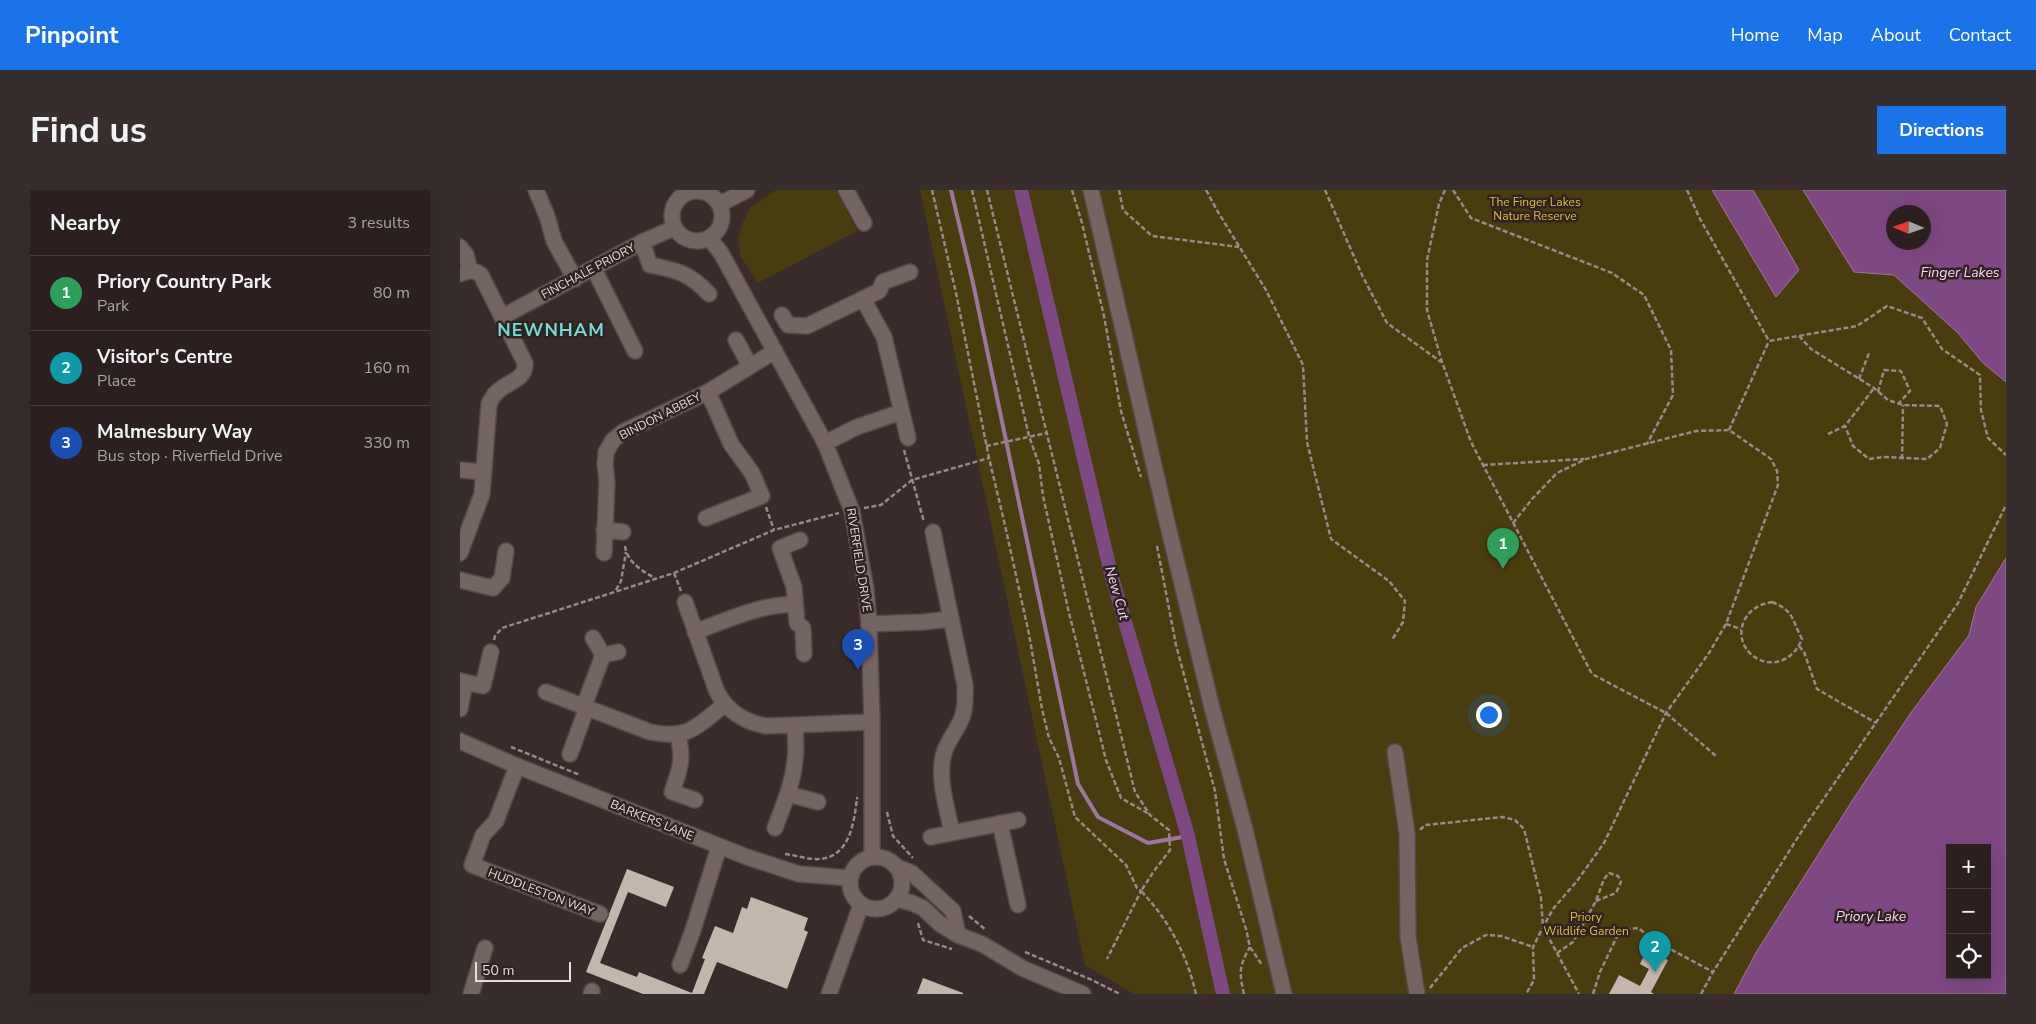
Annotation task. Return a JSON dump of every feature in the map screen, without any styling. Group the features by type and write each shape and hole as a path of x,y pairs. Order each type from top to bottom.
{"street":[{"path":"536,190 547,216 554,241 575,279"},
{"path":"699,190 712,196 720,204 723,216 719,229 710,239 698,242 684,239 674,228 672,214 678,200 686,191 699,190"},
{"path":"720,204 748,190"},
{"path":"846,190 864,223"},
{"path":"1091,190 1167,522 1212,708 1245,829 1284,994"},
{"name":"FINCHALE PRIORY","path":"502,317 594,270 642,242 674,228"},
{"name":"RIVERFIELD DRIVE","path":"710,239 721,253 825,443 852,511 866,589 872,722 872,857"},
{"path":"642,242 650,265 686,274 698,282 709,294"},
{"path":"460,247 466,256 465,272 476,272 481,276 525,363 526,370 521,377 493,394 489,404 482,494 460,553"},
{"path":"594,270 635,351"},
{"path":"782,316 788,325 807,326 879,291 883,282 910,272"},
{"path":"864,299 884,337 908,438"},
{"path":"736,340 750,366"},
{"name":"BINDON ABBEY","path":"604,553 607,482 605,464 606,452 613,440 624,432 708,392 775,351"},
{"name":"BINDON ABBEY","path":"708,392 731,444 752,473 762,496"},
{"path":"825,443 857,428 901,412"},
{"path":"460,470 484,472"},
{"path":"706,518 762,496"},
{"path":"604,530 623,532"},
{"path":"932,532 965,685 965,705 962,721 944,752 941,767 944,800 952,832"},
{"path":"800,540 780,548 794,587 797,623 803,628 804,654"},
{"path":"460,580 494,588 502,578 506,551"},
{"path":"685,602 717,692 724,705 738,716 752,724 766,726 872,722"},
{"path":"695,632 744,612 766,607 796,604"},
{"path":"868,624 950,619"},
{"path":"570,754 586,706 610,654 593,638"},
{"path":"460,709 462,682 483,686 491,652"},
{"path":"546,692 650,732 666,735 678,735 700,724 724,705"},
{"path":"775,828 788,794 796,759 795,725"},
{"path":"678,735 682,752 682,763 672,792 695,800"},
{"name":"BARKERS LANE","path":"460,741 517,766 719,847 800,874 850,878"},
{"path":"1395,752 1407,833 1408,937 1422,992"},
{"name":"HUDDLESTON WAY","path":"517,766 496,821 483,835 472,865 600,914"},
{"path":"788,794 818,802"},
{"path":"931,837 1018,820"},
{"path":"1000,823 1018,905"},
{"path":"680,965 719,847"},
{"path":"897,867 902,884 897,899 878,909 861,905 854,896 849,884 850,878 856,866 872,857 882,858 912,873 953,911 958,934"},
{"path":"897,899 923,908 940,924 958,934 982,944 1024,969 1075,992"},
{"path":"829,994 861,905"},
{"path":"471,994 485,948"}],"path":[{"path":"932,190 956,293 986,446 1020,596 1042,708 1050,738 1059,758 1074,817 1126,865 1137,888 1155,905 1171,928 1196,994"},
{"path":"972,190 1029,436 1039,464 1043,496 1065,595 1106,760 1121,798 1150,815 1169,830 1170,850 1154,870 1141,891 1107,959"},
{"path":"988,190 1135,792 1150,815"},
{"path":"1072,190 1082,223 1104,316 1121,411 1144,486"},
{"path":"1119,190 1123,210 1152,236 1239,247"},
{"path":"1206,190 1266,290 1303,366 1307,442 1331,539 1389,581 1405,601 1403,622 1392,640"},
{"path":"1325,190 1362,274 1387,323 1442,362"},
{"path":"1444,190 1439,204 1427,260 1427,310 1442,362 1471,442 1592,674 1666,714 1716,756"},
{"path":"1453,190 1471,218 1612,273 1644,295 1671,350 1672,395 1647,444"},
{"path":"1687,190 1698,218 1769,341"},
{"path":"1769,341 1857,326 1887,306 1922,318 1942,349 1980,375 1981,410 1988,438 2006,455"},
{"path":"1798,336 1811,349 1874,388 1888,400 1904,405 1940,406 1947,424 1940,448 1927,459 1884,457 1870,459 1853,446 1845,426"},
{"path":"1729,430 1769,341"},
{"path":"1859,379 1869,353"},
{"path":"1878,392 1884,370 1901,372 1910,391 1898,404"},
{"path":"1828,434 1845,426 1874,388"},
{"path":"1902,459 1904,405"},
{"path":"1483,465 1586,459 1696,431 1729,430 1771,459 1776,471 1778,485 1726,624 1709,653 1666,714 1604,843 1577,881 1553,909 1542,927 1533,947 1534,980 1526,994"},
{"path":"986,446 1047,433"},
{"path":"908,438 903,444 912,480 924,523 932,532"},
{"path":"491,652 495,636 502,628 674,573 774,530 881,505 912,480 989,458"},
{"path":"1513,523 1533,498 1557,473 1586,459"},
{"path":"762,496 774,530"},
{"path":"1701,994 1805,826 1958,603 2006,505"},
{"path":"616,591 621,582 626,551 623,532"},
{"path":"1156,542 1176,645 1215,791 1224,858 1250,947 1262,965"},
{"path":"626,551 638,568 655,578"},
{"path":"674,573 685,602"},
{"path":"1772,602 1792,616 1802,639 1795,653 1783,661 1775,663 1761,661 1754,657 1745,646 1741,629 1751,611 1757,606 1772,602"},
{"path":"1726,624 1741,629"},
{"path":"1799,646 1804,652 1818,689 1876,723"},
{"path":"886,806 893,836 916,862"},
{"path":"1407,833 1418,832 1425,825 1503,817 1515,820 1524,829 1540,898 1542,927 1579,994"},
{"path":"1557,953 1573,942 1596,901 1604,878 1610,873 1618,876 1621,882 1616,893 1596,901"},
{"path":"965,913 992,936"},
{"path":"1593,994 1600,972 1620,930 1638,928 1657,942 1713,972"},
{"path":"1422,992 1432,987 1462,948 1486,935 1501,936 1533,947"},
{"path":"1244,994 1240,969 1250,947"},
{"path":"1017,948 1120,994"}],"green space":[{"path":"776,190 836,190 857,231 758,283 741,257 738,240 742,224 750,208"},
{"path":"920,190 2006,190 2006,994 1134,994 1085,965"}],"water":[{"path":"1712,190 1753,190 1799,270 1776,297"},
{"name":"Finger Lakes","path":"1803,190 2006,190 2006,382 1983,363 1958,333 1894,275 1854,272"},
{"name":"Priory Lake","path":"2006,558 2006,994 1734,994 1757,951 1854,798 1910,714 1969,635 1976,607"}],"building":[{"path":"627,869 674,887 666,907 628,892 600,963 637,977 639,972 692,993 705,959 702,958 715,926 733,933 742,907 747,909 751,897 808,918 804,930 808,932 787,989 717,962 704,994 643,994 586,972"},
{"path":"1647,949 1668,960 1651,992 1654,994 1609,994 1619,975 1640,986 1649,969 1640,964"},
{"path":"923,978 963,993 963,994 917,994"}],"waterway":[{"path":"951,190 973,283 1078,784 1098,817 1148,843 1188,836"},
{"name":"New Cut","path":"1021,190 1111,574 1188,836 1223,994"}],"place":[{"name":"Priory Country Park","path":"1503,569"},
{"name":"Malmesbury Way","path":"858,670"},
{"name":"Visitor's Centre","path":"1655,972"}],"district":[{"name":"NEWNHAM","path":"551,330"}],"park label":[{"name":"The Finger Lakes Nature Reserve","path":"1535,209"},
{"name":"Priory Wildlife Garden","path":"1586,924"}]}
